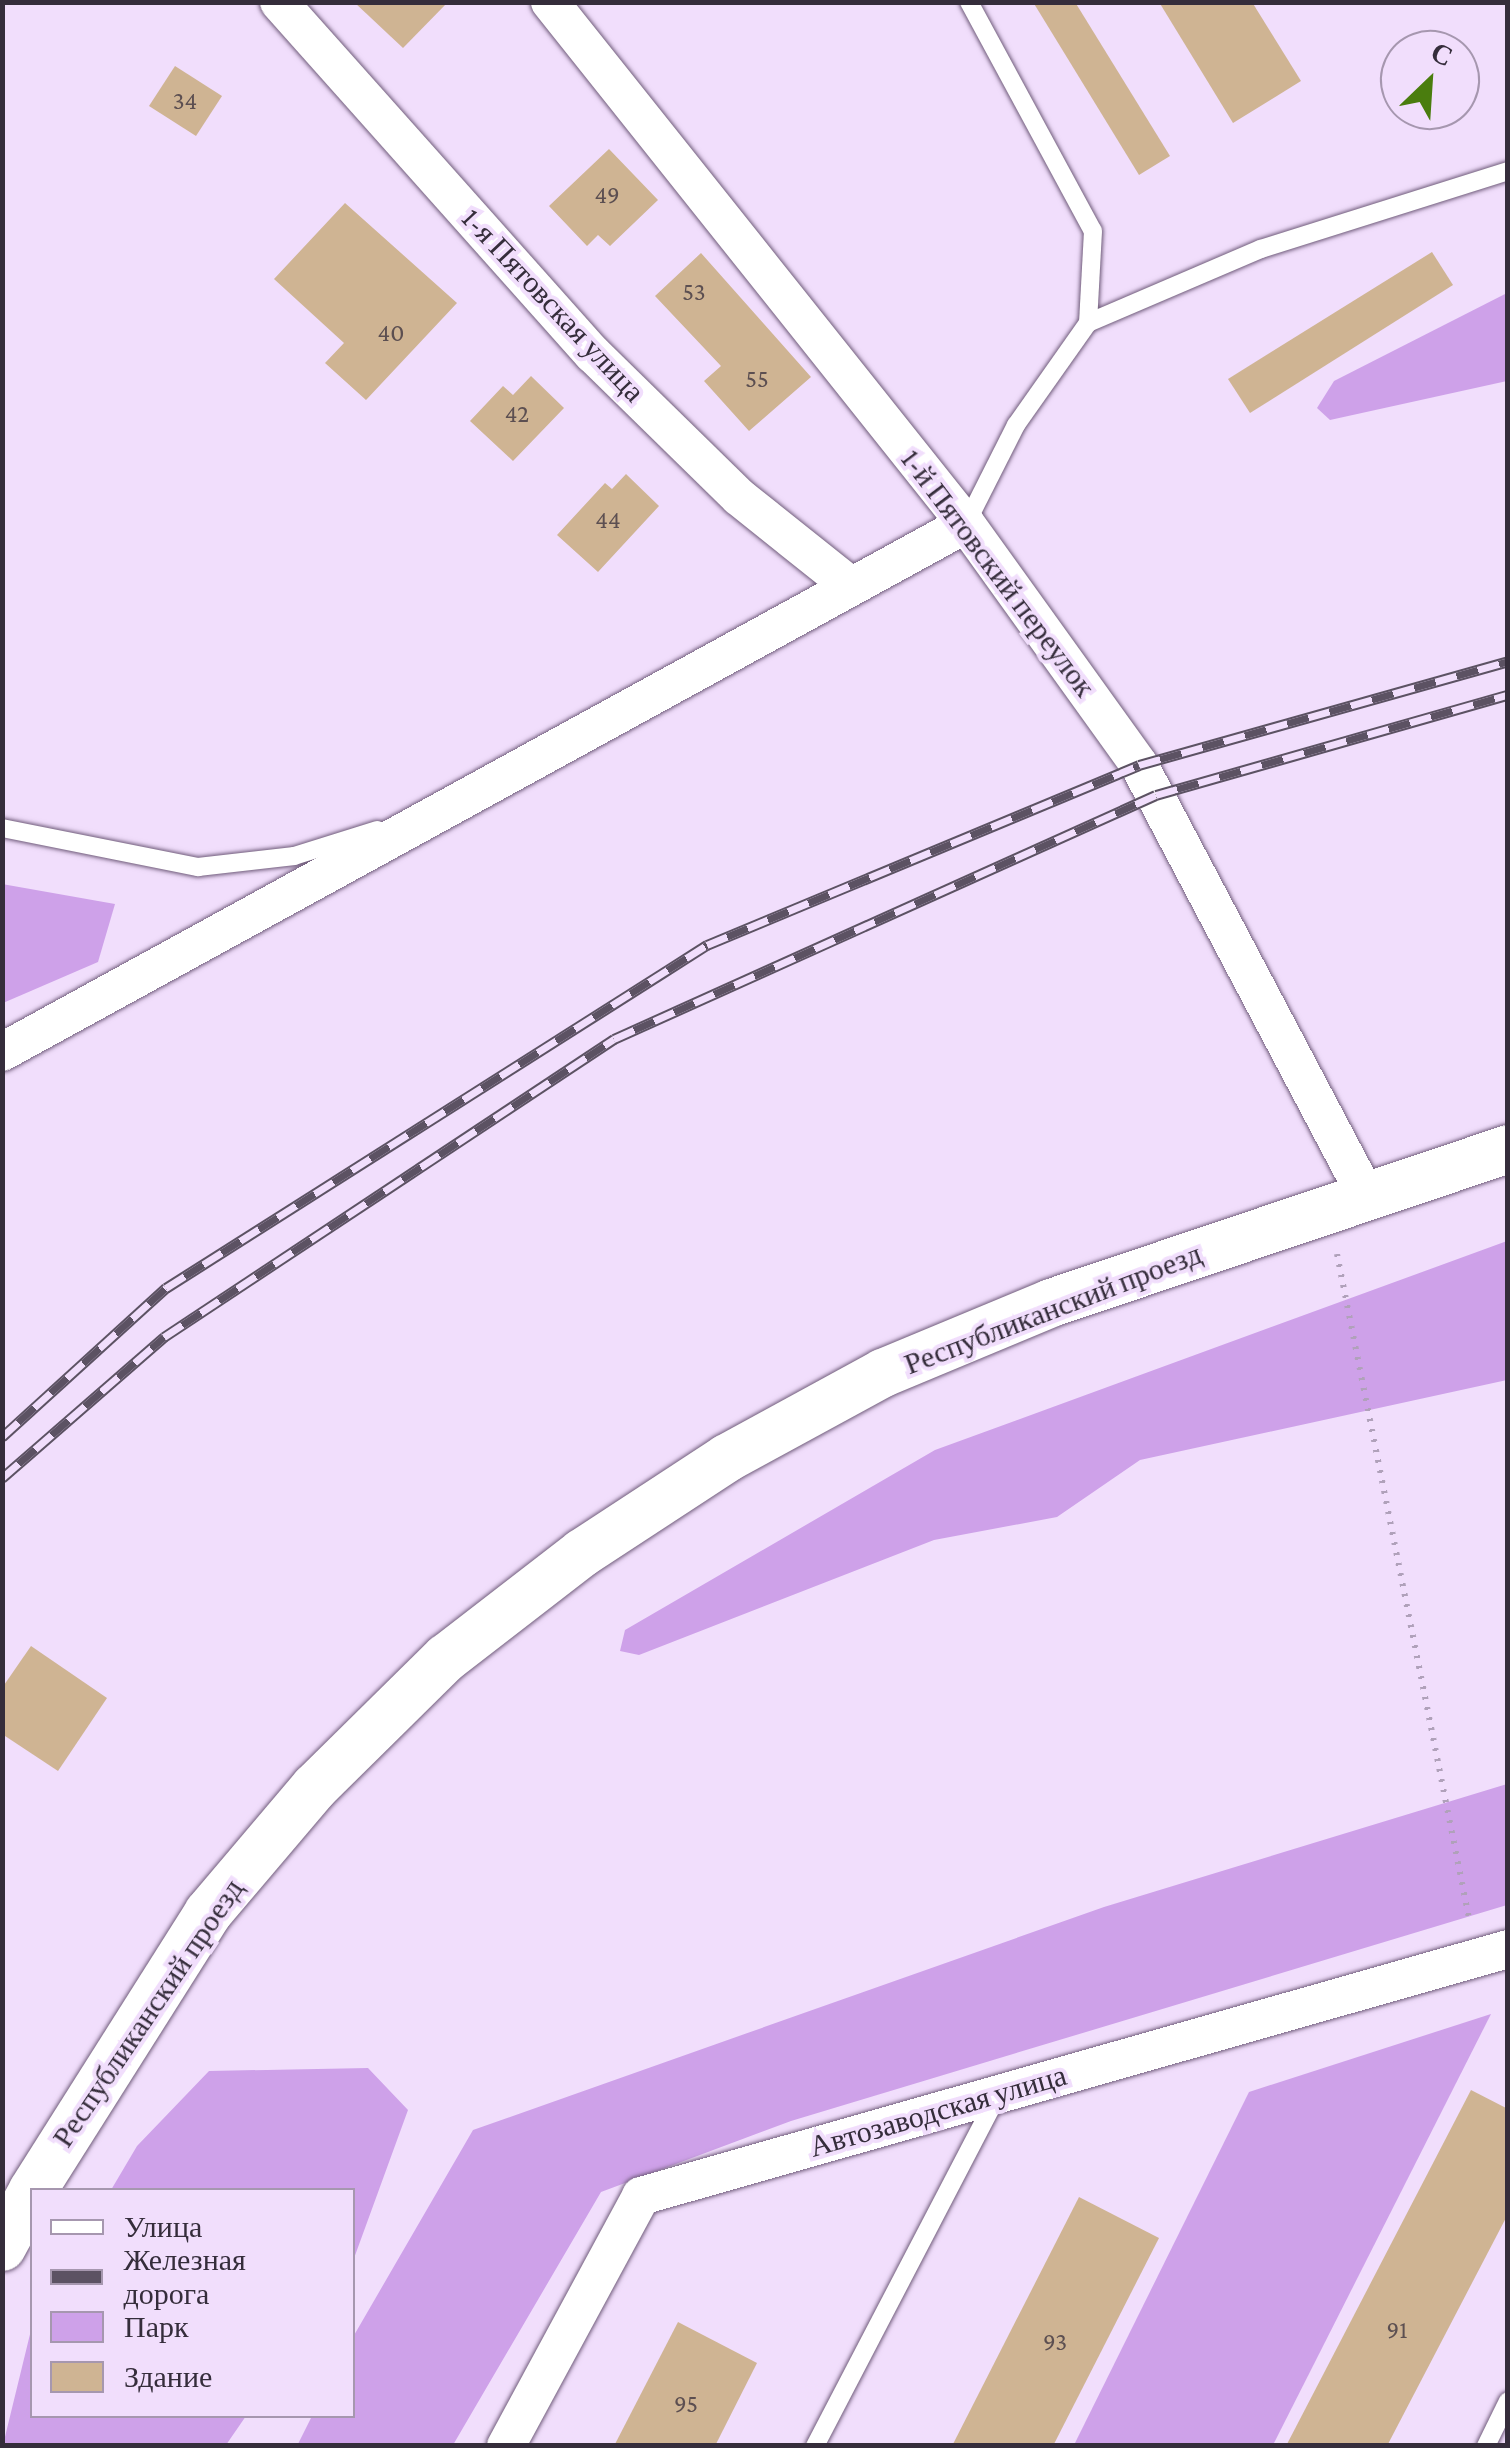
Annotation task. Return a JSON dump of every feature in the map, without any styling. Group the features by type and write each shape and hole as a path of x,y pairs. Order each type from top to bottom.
{"street":[{"name":"1-я Пятовская улица","path":"279,2 593,354 739,496 848,584"},
{"name":"1-й Пятовский переулок","path":"550,2 966,524 1139,765 1347,1202"},
{"path":"2,1052 848,584 966,524"},
{"name":"Республиканский проезд","path":"35,2188 208,1913 315,1787 446,1658 567,1565 727,1458 883,1373 1051,1304 1508,1149"},
{"name":"Автозаводская улица","path":"506,2446 641,2196 1492,1953"},
{"name":"Республиканский проезд","path":"2,2247 30,2196"}],"lane":[{"path":"966,524 1016,426 1088,323 1094,232 969,2"},
{"path":"1088,323 1261,249 1508,171"},
{"path":"2,828 198,868 294,856 430,814"},
{"path":"814,2446 998,2094"},
{"path":"1486,2446 1508,2400"}],"path":[{"path":"1347,1202 1492,1953"}],"green space":[{"path":"1507,293 1507,381 1330,420 1317,408 1334,381"},
{"path":"2,884 115,904 98,962 3,1003"},
{"path":"1507,1241 1507,1380 1140,1460 1057,1517 934,1540 639,1655 620,1651 625,1630 935,1450"},
{"path":"1507,1784 1507,1905 791,2121 601,2192 453,2445 297,2446 311,2418 355,2418 355,2334 473,2130 1104,1907"},
{"path":"1491,2014 1273,2445 1074,2445 1249,2092"},
{"path":"368,2068 408,2110 355,2256 355,2188 112,2188 137,2146 209,2071"},
{"path":"30,2334 30,2418 245,2418 226,2445 3,2445"}],"building":[{"path":"354,2 448,2 403,48"},
{"path":"1033,2 1075,2 1170,156 1139,175"},
{"path":"1159,2 1252,2 1301,81 1233,123"},
{"path":"175,66 222,96 196,136 149,106"},
{"path":"609,149 658,200 610,246 598,235 587,246 549,206"},
{"path":"345,203 457,303 366,400 325,363 344,343 274,279"},
{"path":"1432,252 1453,285 1250,413 1228,379"},
{"path":"701,253 811,377 749,431 704,381 721,366 655,296"},
{"path":"531,376 564,408 513,461 470,421 503,386 513,395"},
{"path":"626,474 659,506 598,572 557,535 605,483 612,489"},
{"path":"31,1646 107,1698 58,1771 2,1734 2,1688"},
{"path":"1471,2090 1508,2109 1508,2214 1387,2446 1286,2446"},
{"path":"1079,2197 1159,2238 1053,2446 952,2446"},
{"path":"678,2322 757,2363 715,2446 614,2446"}],"railway":[{"path":"2,1437 166,1288 707,945 1139,765 1508,661"},
{"path":"2,1478 164,1337 614,1039 1156,795 1508,695"}]}
